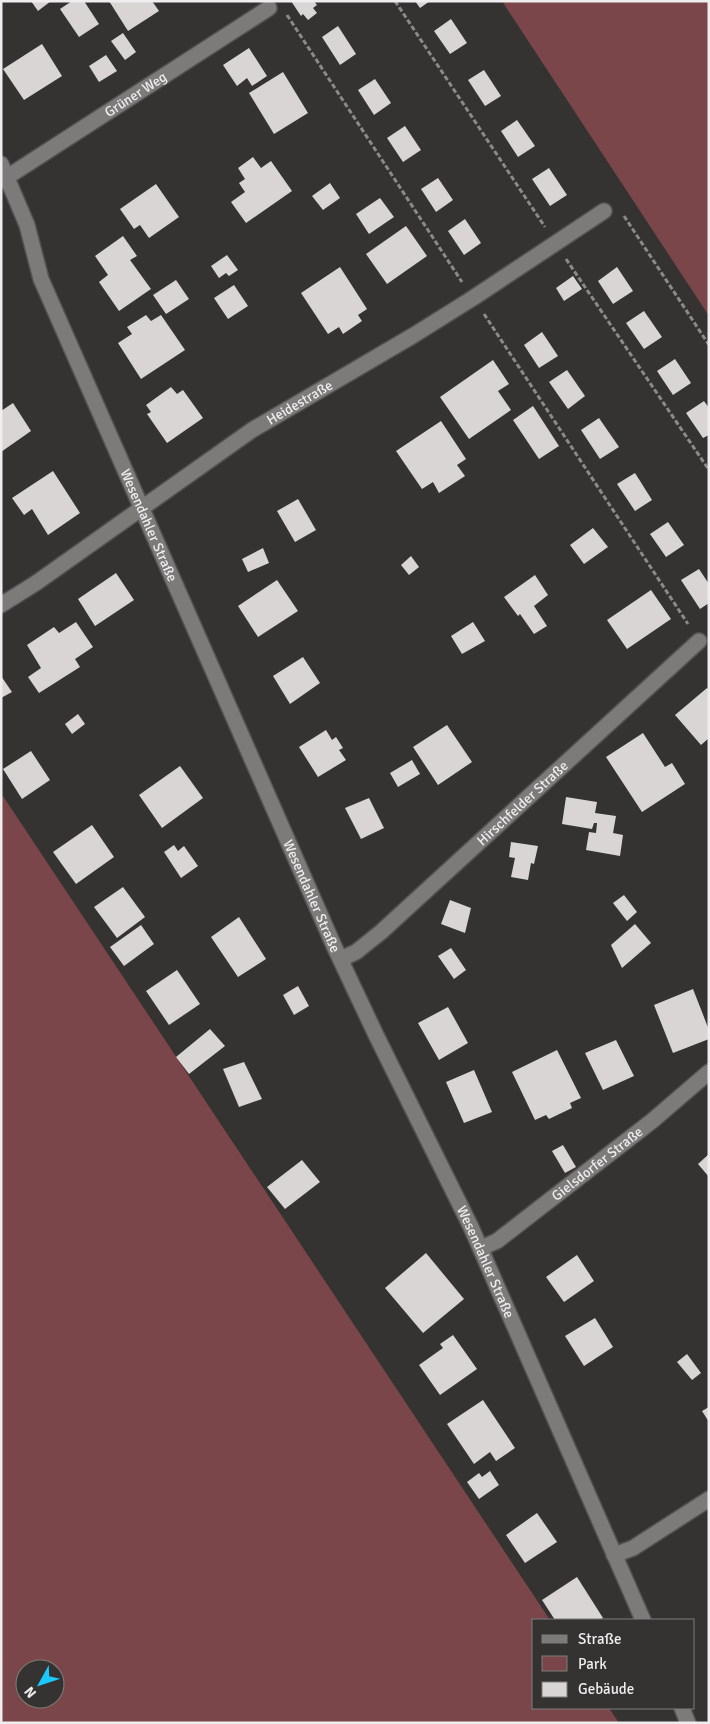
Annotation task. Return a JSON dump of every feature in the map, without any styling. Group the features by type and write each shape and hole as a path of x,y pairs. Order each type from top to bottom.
{"street":[{"name":"Grüner Weg","path":"3,174 269,8"},
{"name":"Wesendahler Straße","path":"3,174 26,224 41,279 341,959 376,1035 481,1248 643,1619"},
{"name":"Heidestraße","path":"1,605 36,583 252,430 414,335 604,211"},
{"name":"Hirschfelder Straße","path":"341,959 356,952 381,932 699,641"},
{"name":"Gielsdorfer Straße","path":"481,1248 497,1241 652,1121 709,1072"},
{"path":"614,1555 633,1548 709,1499"},
{"path":"682,1709 688,1723"}],"path":[{"path":"395,1 709,470"},
{"path":"269,8 285,11 699,641"},
{"path":"604,211 616,204 709,345"}],"green space":[{"path":"502,1 709,1 709,316"},
{"path":"1,793 549,1619 532,1619 532,1709 610,1709 619,1723 1,1723"}],"building":[{"path":"31,1 51,1 38,11"},
{"path":"72,1 84,1 99,24 79,37 60,9"},
{"path":"109,1 152,1 159,11 128,31"},
{"path":"291,1 314,1 317,5 313,8 317,13 308,20 303,14 301,16"},
{"path":"415,1 430,1 420,8"},
{"path":"451,19 467,43 450,54 434,31"},
{"path":"338,26 356,54 340,65 322,37"},
{"path":"123,33 136,52 125,60 111,41"},
{"path":"42,44 62,76 24,100 3,69"},
{"path":"249,48 267,76 252,86 247,78 237,86 223,65"},
{"path":"106,55 117,71 99,82 89,66"},
{"path":"484,70 501,96 485,106 468,80"},
{"path":"283,72 308,113 274,134 249,93"},
{"path":"375,79 391,103 374,115 358,90"},
{"path":"517,120 535,146 518,157 501,131"},
{"path":"405,126 421,150 403,162 387,138"},
{"path":"253,157 261,168 271,161 292,191 246,223 231,202 245,192 239,183 245,179 238,168"},
{"path":"549,168 567,195 550,206 532,179"},
{"path":"438,178 453,200 436,212 421,189"},
{"path":"330,183 340,198 323,210 312,196"},
{"path":"156,184 179,217 149,238 140,225 134,229 120,209"},
{"path":"380,198 394,217 369,234 356,214"},
{"path":"465,219 481,243 464,255 448,231"},
{"path":"406,226 427,256 387,284 366,254"},
{"path":"123,236 137,256 130,260 151,289 119,311 99,282 108,275 95,256"},
{"path":"227,255 238,270 229,276 226,273 219,278 211,266"},
{"path":"340,267 367,309 358,315 362,321 343,334 339,327 328,334 301,293"},
{"path":"617,267 633,291 613,304 598,281"},
{"path":"573,276 582,289 564,301 556,288"},
{"path":"176,280 189,299 166,314 153,295"},
{"path":"234,285 248,306 228,319 214,298"},
{"path":"644,311 662,337 644,349 626,323"},
{"path":"146,315 151,321 161,315 185,350 141,379 118,343 132,334 127,327"},
{"path":"542,332 558,356 539,368 524,345"},
{"path":"675,359 691,383 673,395 657,371"},
{"path":"493,360 509,384 498,391 511,410 469,439 440,397"},
{"path":"567,370 585,396 568,409 549,382"},
{"path":"171,387 177,394 183,390 203,418 167,443 147,414 151,412 146,405"},
{"path":"704,401 709,408 709,435 703,438 686,413"},
{"path":"13,403 31,431 1,452 1,411"},
{"path":"533,406 559,446 539,459 513,420"},
{"path":"599,418 619,447 600,459 581,430"},
{"path":"441,421 466,459 457,465 465,476 439,493 433,482 422,489 396,451"},
{"path":"53,471 80,513 48,535 32,509 24,515 12,498"},
{"path":"635,473 652,500 635,511 617,484"},
{"path":"298,499 316,530 295,542 277,511"},
{"path":"668,522 684,545 666,557 650,534"},
{"path":"593,528 608,547 584,564 570,545"},
{"path":"263,548 269,563 248,572 242,559"},
{"path":"411,556 419,567 409,575 401,565"},
{"path":"699,569 709,584 709,603 700,609 681,580"},
{"path":"116,573 134,600 95,626 78,599"},
{"path":"535,575 548,595 534,606 547,626 534,634 520,614 518,616 504,597"},
{"path":"277,580 298,611 258,637 238,606"},
{"path":"651,590 671,619 627,649 607,620"},
{"path":"76,622 93,647 75,659 80,667 39,693 28,677 41,668 27,645 54,627 59,633"},
{"path":"473,622 485,641 462,654 451,636"},
{"path":"303,657 320,683 290,704 273,676"},
{"path":"1,676 12,692 1,698"},
{"path":"707,688 709,690 709,738 701,745 675,715"},
{"path":"78,714 85,724 72,734 65,724"},
{"path":"447,725 472,762 438,785 413,747"},
{"path":"326,730 332,740 336,737 343,748 339,750 346,760 318,777 299,747"},
{"path":"643,733 665,767 672,763 685,784 642,812 606,757"},
{"path":"31,751 50,780 22,799 3,769"},
{"path":"412,760 420,774 398,787 390,773"},
{"path":"180,766 203,798 162,828 139,795"},
{"path":"566,797 597,802 595,813 616,816 613,833 623,835 620,856 586,850 589,832 596,833 597,823 594,823 592,829 562,824"},
{"path":"369,798 384,828 361,839 345,808"},
{"path":"92,825 114,857 76,884 53,852"},
{"path":"511,842 538,846 534,864 531,863 528,880 511,877 515,858 509,857"},
{"path":"174,845 178,851 184,846 198,866 181,878 164,852"},
{"path":"123,887 145,917 117,938 94,907"},
{"path":"624,895 637,912 627,921 613,903"},
{"path":"450,900 471,908 465,933 441,924"},
{"path":"239,917 266,959 238,977 211,937"},
{"path":"635,924 651,943 622,968 611,945"},
{"path":"141,925 154,944 124,966 110,947"},
{"path":"451,948 466,970 454,979 438,956"},
{"path":"177,970 200,1004 169,1025 146,991"},
{"path":"298,986 309,1006 294,1015 283,995"},
{"path":"693,989 709,1030 709,1039 673,1053 654,1005"},
{"path":"448,1007 468,1043 439,1060 418,1023"},
{"path":"210,1029 225,1046 189,1074 176,1057"},
{"path":"616,1040 634,1076 603,1090 585,1053"},
{"path":"557,1050 581,1098 570,1103 572,1108 549,1119 546,1115 535,1120 512,1072"},
{"path":"244,1062 262,1099 239,1107 223,1069"},
{"path":"474,1070 492,1112 464,1123 446,1082"},
{"path":"563,1145 576,1167 565,1173 552,1151"},
{"path":"709,1154 709,1177 698,1164"},
{"path":"302,1160 320,1182 285,1209 267,1187"},
{"path":"426,1253 464,1299 423,1333 385,1288"},
{"path":"577,1255 594,1281 564,1302 546,1277"},
{"path":"595,1318 613,1347 584,1366 565,1336"},
{"path":"453,1335 477,1369 440,1395 419,1365 443,1348 440,1344"},
{"path":"687,1354 701,1373 692,1380 677,1362"},
{"path":"483,1400 515,1448 496,1461 490,1452 474,1464 447,1424"},
{"path":"709,1407 709,1422 702,1411"},
{"path":"490,1471 499,1485 479,1499 467,1482 479,1473 482,1477"},
{"path":"537,1513 557,1542 525,1563 506,1535"},
{"path":"577,1577 603,1618 554,1619 542,1600"}]}
